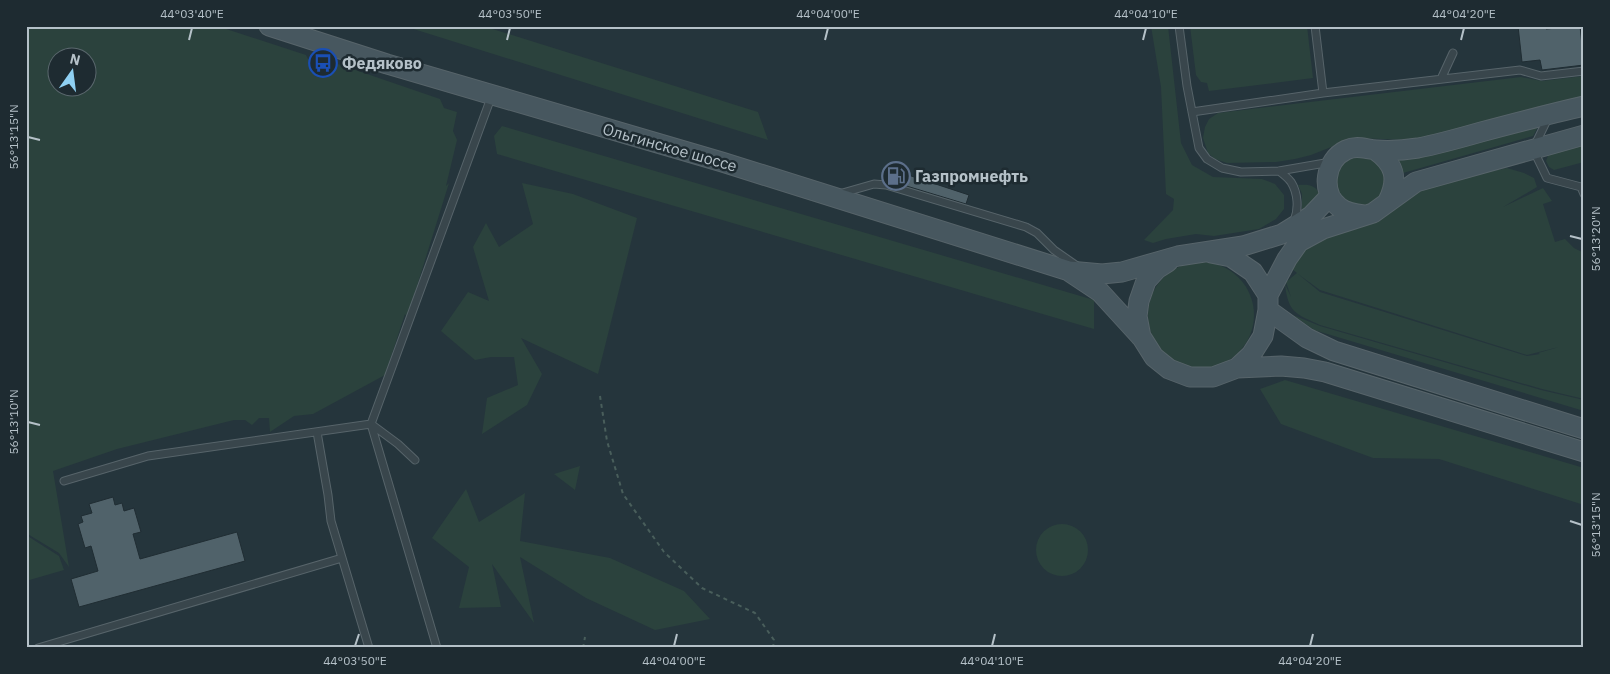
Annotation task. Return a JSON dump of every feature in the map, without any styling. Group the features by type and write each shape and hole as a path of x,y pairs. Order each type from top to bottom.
{"main road":[{"name":"Ольгинское шоссе","path":"269,26 386,64 722,162 1077,272"},
{"path":"1364,215 1344,210 1330,196 1326,179 1332,162 1340,153 1354,147 1375,150 1416,148 1584,106"},
{"path":"1237,368 1252,355 1263,336 1268,302 1287,259 1299,242 1323,229 1373,213 1416,182 1584,135"},
{"path":"1375,150 1385,157 1392,167 1394,178 1393,190 1388,201"},
{"path":"1077,272 1102,274 1122,272 1178,256 1243,246 1282,234 1311,216 1330,196"},
{"path":"1200,252 1231,257 1253,272 1268,302 1307,338 1334,351 1584,429"},
{"path":"1142,338 1136,316 1146,281 1157,268 1178,256"},
{"path":"1077,272 1120,313 1142,338 1154,357 1169,369 1190,377 1212,377 1237,368 1281,366 1304,368 1325,372 1584,452"}],"lane":[{"path":"1179,26 1199,148 1207,159 1222,168 1240,172 1279,170 1332,162"},
{"path":"1315,26 1323,93"},
{"path":"1441,79 1452,53"},
{"path":"1192,112 1323,93 1520,70 1541,76 1584,71"},
{"path":"437,648 372,424 492,95"},
{"path":"1550,114 1533,149 1548,178 1581,187 1584,194"},
{"path":"1279,170 1291,181 1297,197 1297,214 1292,228"},
{"path":"832,196 874,184 886,185 1026,227 1037,233 1077,272"},
{"path":"64,481 148,456 372,424 416,460"},
{"path":"317,432 331,521 369,648"},
{"path":"38,648 342,558"}],"path":[{"path":"600,396 607,441 623,494 664,552 702,588 755,613 774,640 772,648"},
{"path":"582,648 585,637"}],"green space":[{"path":"26,26 217,26 306,55 310,63 331,69 335,63 440,99 444,108 457,112 453,131 457,140 446,186 449,183 407,318 405,314 385,375 313,414 294,416 270,432 269,418 259,418 252,425 245,420 234,420 117,449 53,471 69,567 59,553 26,533"},
{"path":"404,26 483,26 758,112 768,140"},
{"path":"1151,26 1168,26 1181,143 1192,165 1213,177 1262,179 1275,184 1284,195 1284,209 1276,219 1259,229 1214,236 1196,234 1153,243 1144,240 1173,210 1174,199 1166,194 1161,87"},
{"path":"1190,26 1307,26 1313,78 1209,91 1207,83 1201,82 1196,75"},
{"path":"1584,76 1584,100 1453,134 1408,140 1354,138 1311,155 1295,159 1276,162 1227,163 1215,159 1208,153 1203,138 1209,119 1218,113 1521,77 1542,81"},
{"path":"1541,121 1533,136 1396,175 1390,154"},
{"path":"502,126 1094,300 1094,329 497,154 494,136"},
{"path":"1584,144 1584,162 1554,170 1549,167 1546,161 1549,153"},
{"path":"1355,156 1369,158 1378,163 1381,166 1387,185 1379,200 1363,207 1343,199 1338,190 1336,180 1342,165"},
{"path":"1507,168 1534,178 1537,187 1503,207 1543,188 1552,201 1543,204 1555,242 1565,239 1574,248 1584,253 1584,399 1542,389 1320,325 1299,315 1291,307 1286,294 1285,284 1291,297 1286,282 1297,273 1292,269 1295,254 1321,236 1360,228 1411,193 1467,176","holes":["1298,274 1320,290 1527,355 1559,347 1538,353 1540,354 1527,356 1320,292"]},
{"path":"522,183 573,194 637,218 598,374 521,338 542,374 527,405 482,434 487,398 518,385 514,357 491,357 475,360 441,331 468,292 489,301 473,247 486,223 499,247 533,224"},
{"path":"1298,185 1312,186 1317,190 1320,197 1302,212 1302,194"},
{"path":"1201,262 1221,266 1239,277 1250,295 1254,315 1250,335 1239,353 1221,364 1201,368 1181,364 1163,353 1152,335 1148,315 1152,295 1163,277 1181,266"},
{"path":"1293,315 1320,326 1541,390 1584,400 1584,411 1314,330"},
{"path":"1285,380 1584,468 1584,505 1439,459 1373,458 1281,424 1260,389"},
{"path":"580,466 575,490 554,474"},
{"path":"466,489 479,522 525,493 520,541 610,558 684,591 710,619 655,630 586,598 520,557 534,623 492,564 501,607 459,608 469,567 432,538"},
{"path":"1062,524 1072,526 1080,532 1086,540 1088,550 1086,560 1080,568 1072,574 1062,576 1052,574 1044,568 1038,560 1036,550 1038,540 1044,532 1052,526"},
{"path":"26,535 59,556 64,570 26,581"}],"building":[{"path":"1518,26 1545,26 1546,29 1580,26 1584,65 1542,70 1540,60 1522,62"},
{"path":"893,170 969,195 966,204 890,181"},
{"path":"113,497 115,505 122,503 124,511 134,508 141,532 133,534 140,559 237,532 245,561 79,607 71,579 98,571 91,546 85,548 78,524 83,522 81,516 92,513 89,504"}],"place":[{"name":"Федяково","path":"323,63"},
{"name":"Газпромнефть","path":"896,176"}]}
